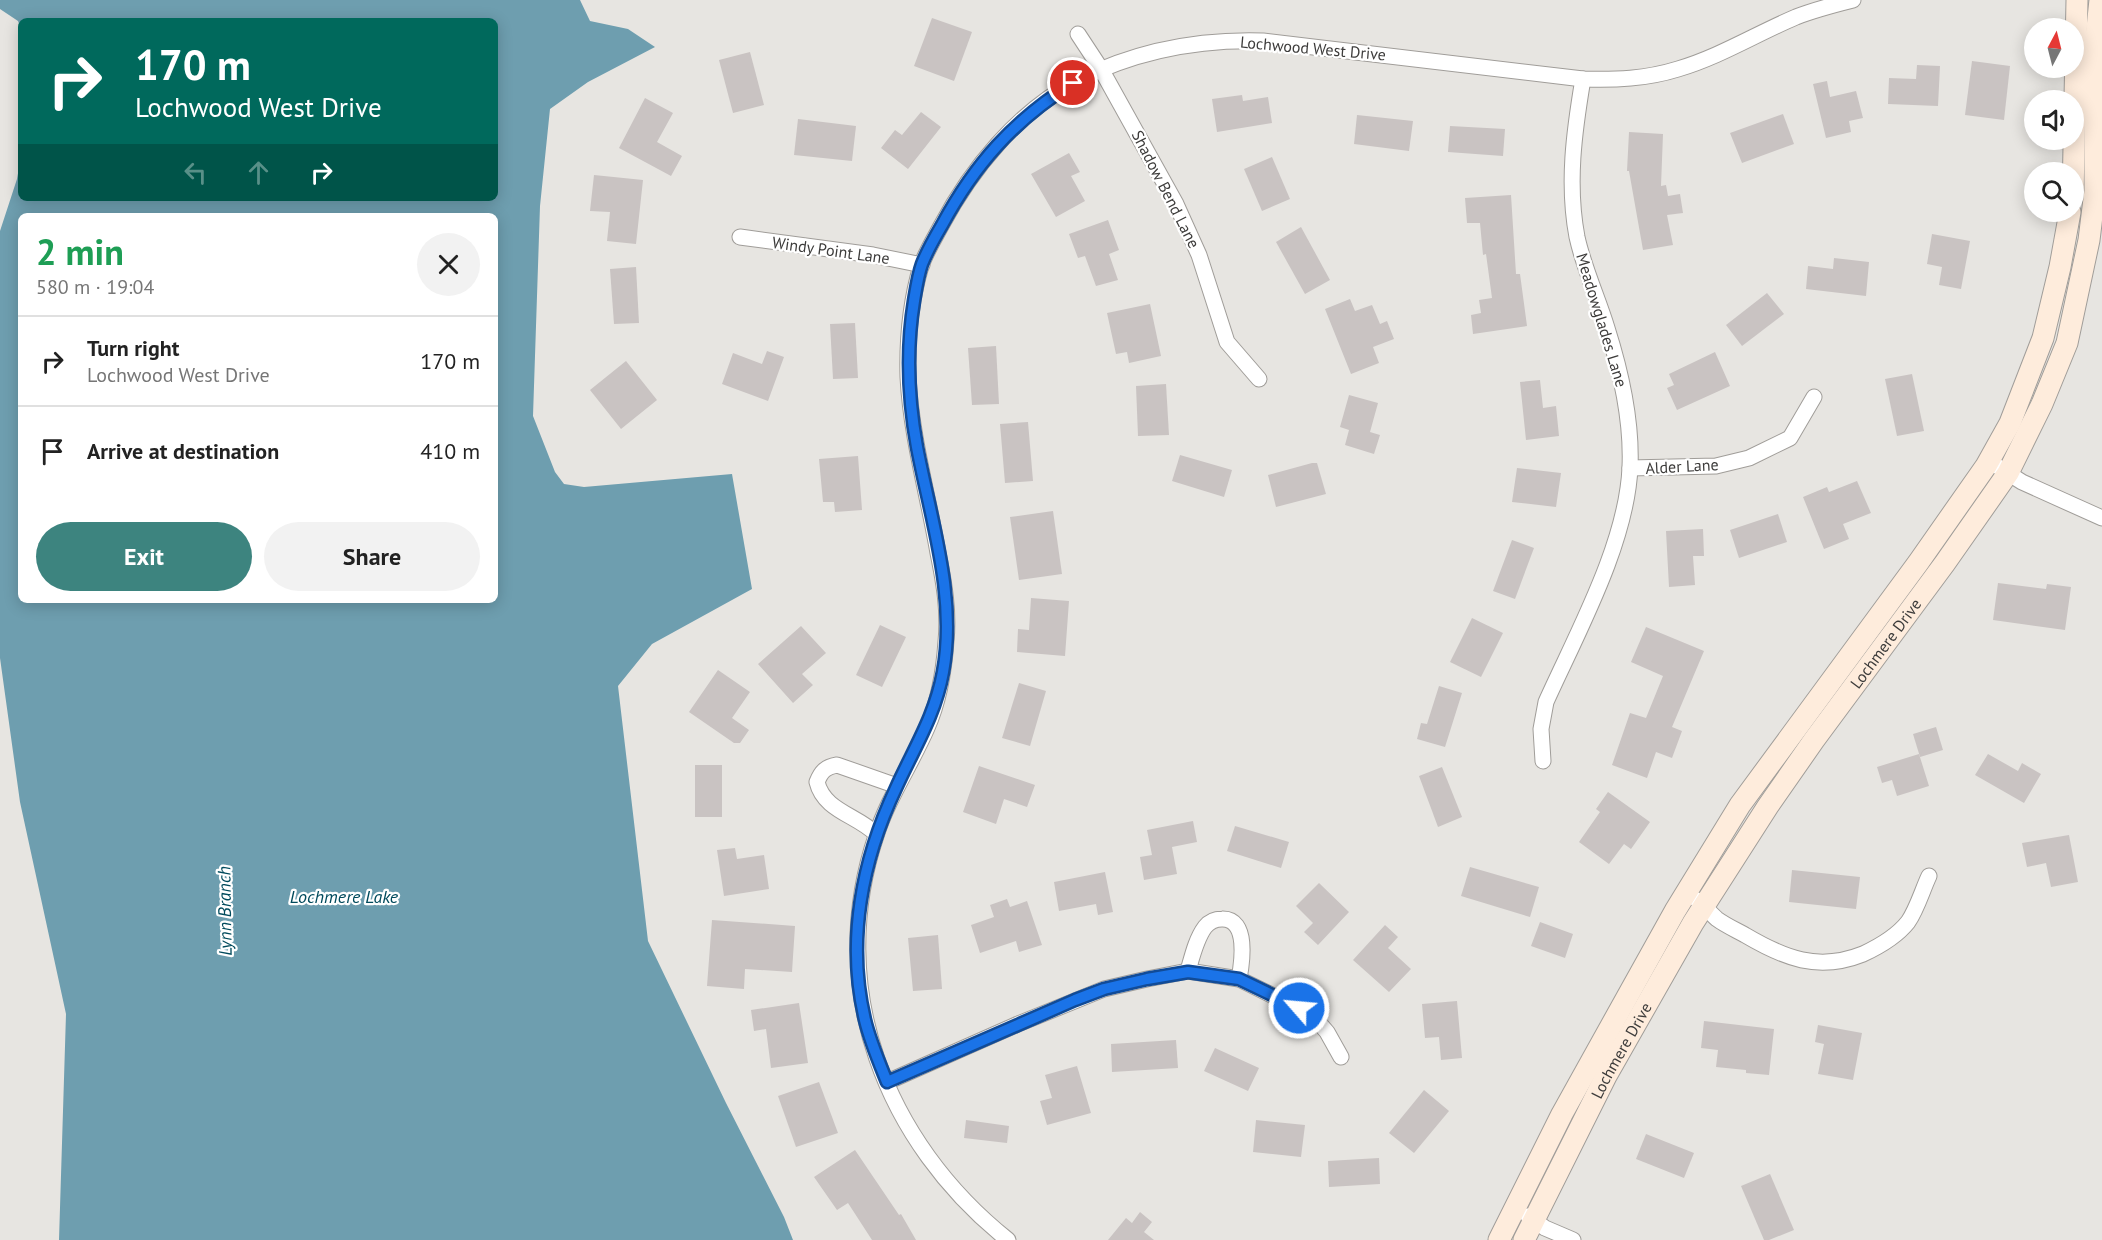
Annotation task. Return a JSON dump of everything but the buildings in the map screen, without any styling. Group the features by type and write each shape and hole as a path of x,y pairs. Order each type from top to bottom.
{"street":[{"name":"Lochwood West Drive","path":"1008,1240 969,1205 919,1146 905,1122 887,1082 865,1020 857,950 861,894 876,834 927,726 943,672 948,619 944,585 916,445 908,379 908,357 912,316 922,265 960,193 985,157 1052,97 1101,69 1168,48 1232,40 1263,42 1582,79 1617,80 1679,69 1707,59 1796,17 1853,0"},
{"path":"2074,162 2077,0"},
{"path":"2090,0 2101,0"},
{"name":"Lochmere Drive","path":"1524,1240 1606,1076 1704,906 1768,806 1814,740 1945,563 2008,473 2042,404 2067,343 2089,240 2095,191 2095,47 2101,0"},
{"name":"Shadow Bend Lane","path":"1078,34 1101,69 1162,177 1188,230 1206,275 1227,342 1259,379"},
{"name":"Meadowglades Lane","path":"1543,761 1541,729 1546,702 1614,545 1625,502 1630,468 1624,396 1619,373 1607,327 1584,265 1577,237 1572,183 1573,147 1582,79"},
{"name":"Lochmere Drive","path":"1499,1240 1562,1113 1675,911 1740,805 1918,563 1989,461 2010,423 2043,338 2068,222"},
{"name":"Windy Point Lane","path":"740,237 873,255 922,265"},
{"name":"Alder Lane","path":"1630,468 1716,466 1749,458 1790,438 1814,397"},
{"path":"1989,461 2022,482 2102,518"},
{"path":"876,834 867,825 822,797 817,782 820,772 829,766 837,765 897,786"},
{"path":"1688,892 1716,918 1771,951 1793,959 1813,962 1832,961 1852,958 1878,947 1893,936 1908,922 1929,876"},
{"path":"1188,972 1194,950 1204,928 1211,921 1225,919 1234,923 1239,931 1243,955 1239,979"},
{"path":"887,1082 1104,989 1188,972 1239,979 1312,1015 1327,1032 1341,1057"},
{"path":"1515,1208 1545,1228 1573,1240"}],"water":[{"name":"Lochmere Lake","path":"0,0 580,0 590,21 628,29 655,47 588,82 550,109 540,206 533,416 555,472 564,484 584,487 732,474 752,589 652,644 618,686 648,941 784,1217 793,1240 59,1240 66,1014 20,802 0,658 0,231 18,173 18,201 498,201 498,18 18,18 18,21 0,9"}],"route":[{"path":"1073,83 1028,116 985,157 960,193 934,238 922,265 916,289 908,357 910,403 916,445 934,526 948,619 943,672 937,698 927,726 876,834 865,874 859,912 857,950 859,984 865,1020 887,1082 1075,1000 1104,989 1147,979 1188,972 1239,979 1299,1008"}],"water label":[{"name":"Lynn Branch","path":"225,911"}]}
